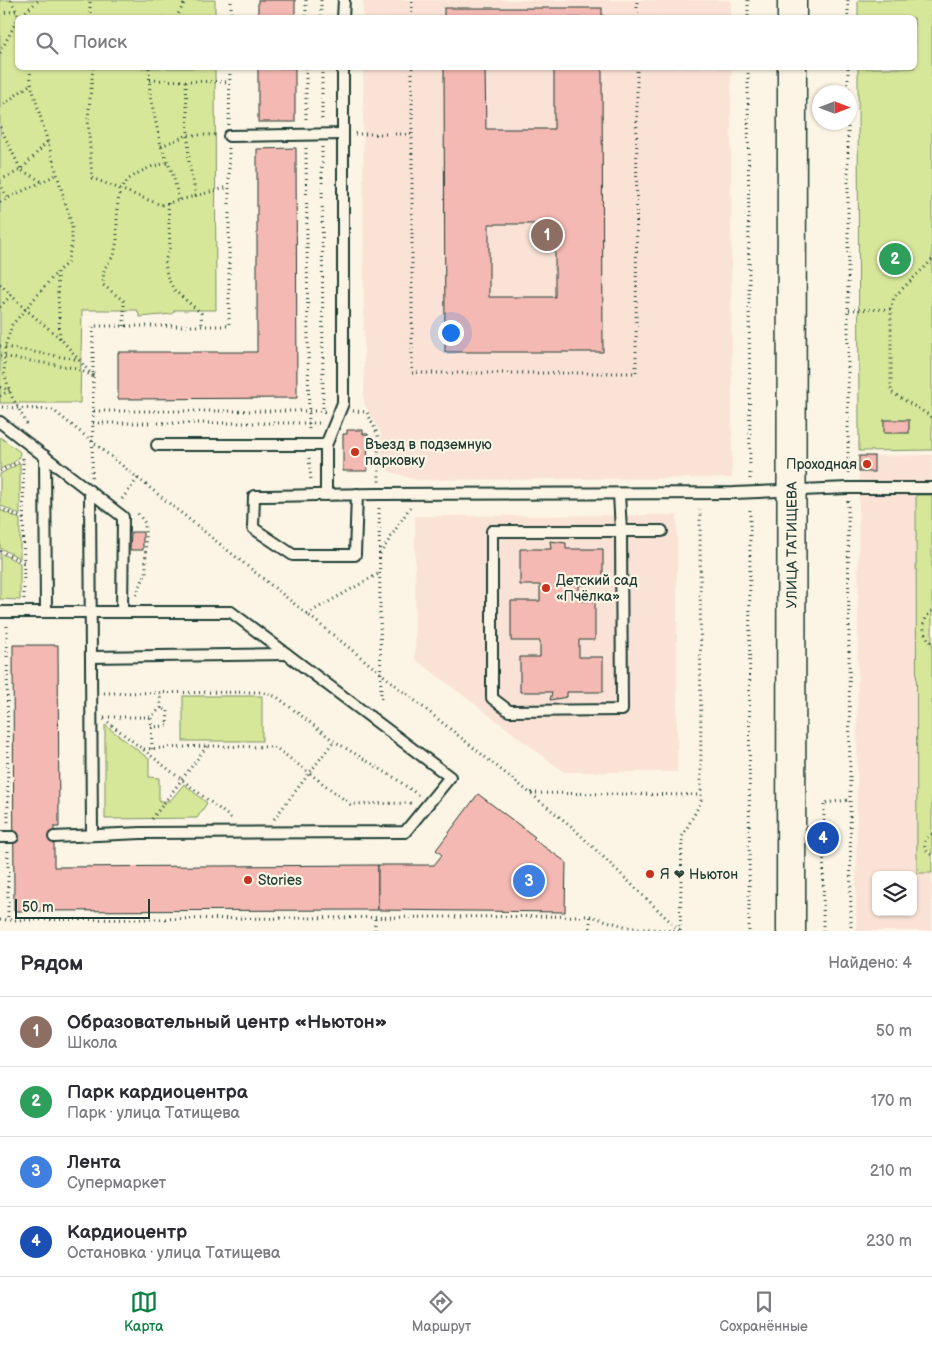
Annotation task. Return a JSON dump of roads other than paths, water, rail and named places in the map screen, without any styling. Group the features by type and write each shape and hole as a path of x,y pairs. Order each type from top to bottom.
{"street":[{"path":"792,0 792,15"},
{"name":"УЛИЦА ТАТИЩЕВА","path":"791,931 792,70"}],"lane":[{"path":"344,0 344,15"},
{"path":"326,496 326,445 343,403 343,70"},
{"path":"229,136 343,134"},
{"path":"0,422 123,517 122,612"},
{"path":"157,445 326,445"},
{"path":"45,456 46,612"},
{"path":"357,494 355,556 292,555 253,528 254,496 357,494 791,492 848,488 932,488"},
{"path":"90,490 90,656 91,693 96,717 92,834"},
{"path":"619,494 621,531 622,710 509,711 492,698 492,531 621,531 662,531"},
{"path":"0,612 231,612 450,777 405,832 141,833 54,837"},
{"path":"90,656 286,654"}],"place":[{"name":"Образовательный центр «Ньютон»","path":"547,235"},
{"name":"Парк кардиоцентра","path":"895,259"},
{"name":"Въезд в подземную парковку","path":"355,452"},
{"name":"Проходная","path":"867,464"},
{"name":"Детский сад «Пчёлка»","path":"546,588"},
{"name":"Кардиоцентр","path":"823,838"},
{"name":"Я ❤ Ньютон","path":"650,874"},
{"name":"Stories","path":"248,880"},
{"name":"Лента","path":"529,881"}]}
